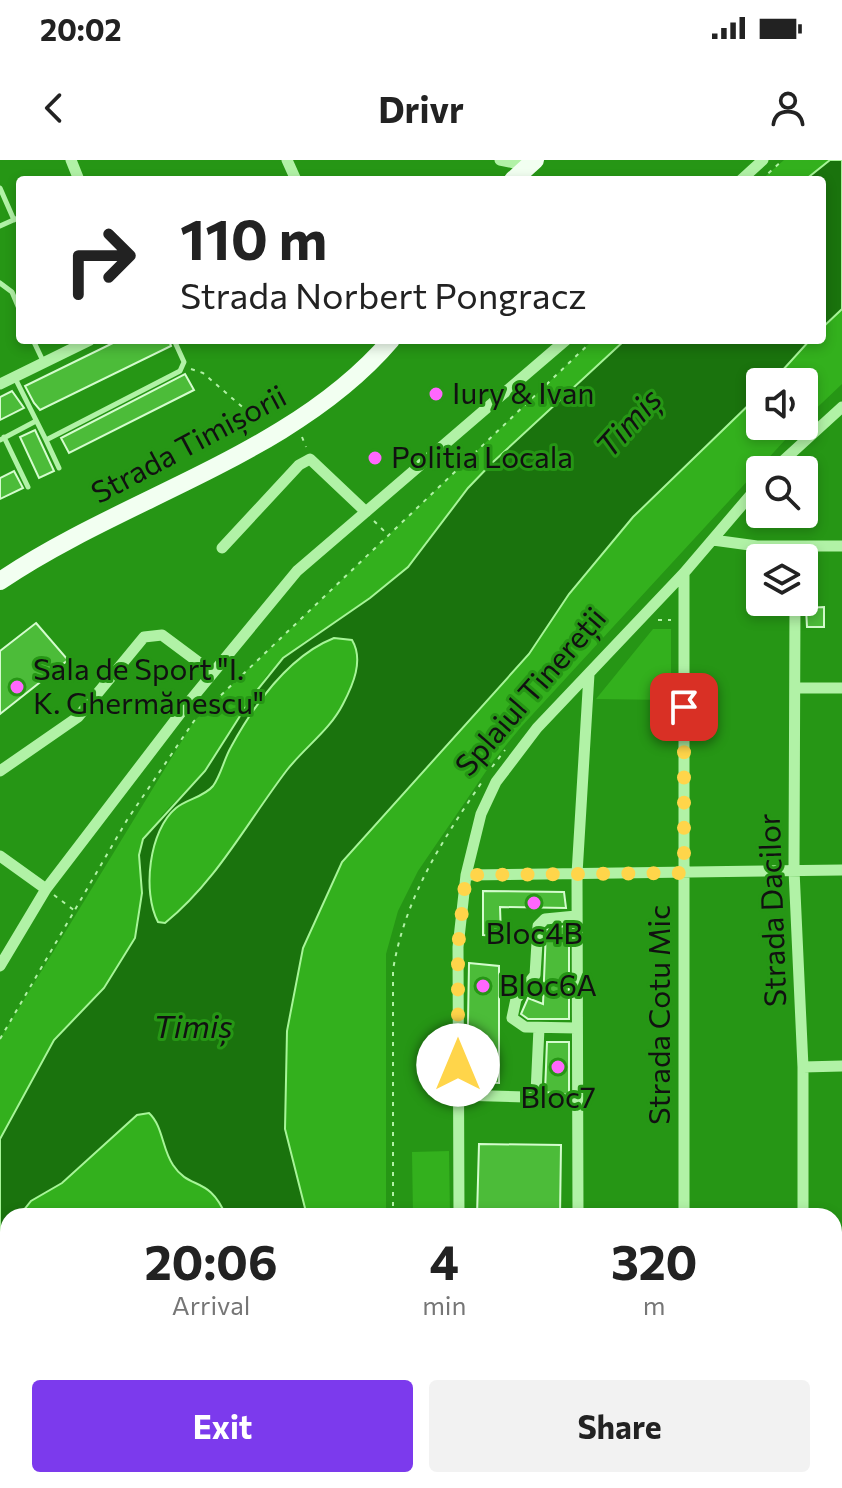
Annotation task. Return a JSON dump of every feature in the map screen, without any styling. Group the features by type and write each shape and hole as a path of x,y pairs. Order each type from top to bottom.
{"main road":[{"name":"Strada Timișorii","path":"0,581 72,537 315,411 363,372 388,344"}],"street":[{"path":"500,160 532,163"},
{"path":"745,176 763,160"},
{"path":"0,384 81,344"},
{"path":"0,966 46,889 213,673 297,571 561,344"},
{"path":"788,456 842,407"},
{"path":"222,548 299,465 310,459 366,512"},
{"name":"Splaiul Tinereții","path":"459,1208 458,947 466,875 481,814 496,782 537,728 684,573 746,501"},
{"path":"713,540 746,545"},
{"path":"818,549 842,546"},
{"name":"Strada Cotu Mic","path":"684,573 684,1208"},
{"name":"Strada Dacilor","path":"795,616 794,870 803,1067 803,1208"},
{"path":"0,771 78,717 144,637 162,635 213,673"},
{"path":"578,1208 576,916 589,673"},
{"path":"795,688 842,688"},
{"path":"0,856 46,889"},
{"path":"466,875 842,870"},
{"path":"576,916 545,919 538,926 535,975 512,1009 512,1018 518,1025 576,1028"},
{"path":"458,1095 532,1096 538,1087 539,1028"},
{"path":"803,1067 842,1066"}],"lane":[{"path":"0,188 16,216"},
{"path":"0,283 12,292 16,302"},
{"path":"35,344 43,362"},
{"path":"46,440 184,367 175,344"},
{"path":"15,377 59,468"},
{"path":"28,487 2,438 36,421"}],"path":[{"path":"765,176 783,160"},
{"path":"0,1039 127,820 194,721 589,344"},
{"path":"184,367 203,373 265,427"},
{"path":"366,512 387,534"},
{"path":"656,618 660,622 676,618"},
{"name":"Splaiul Tinereții","path":"393,1208 393,970 399,930 421,878 508,747"},
{"path":"46,889 76,911"}],"shaded area":[{"path":"784,160 830,160 810,176 766,176"},
{"path":"842,309 842,384 818,407 818,368 785,368 806,344 826,344 826,324"},
{"path":"589,344 621,344 468,488 408,567 370,598 301,644 267,675 205,771 162,815 139,855 142,893 135,938 104,988 54,1040 0,1139 0,1039 194,721"},
{"path":"746,408 746,440 785,440 770,456 746,456 746,483 521,727 493,761 418,871 398,911 386,954 386,1208 305,1208 285,1129 287,1031 303,948 342,862 529,654 569,594 633,517"},
{"path":"653,629 671,629 671,700 596,699"},
{"path":"334,638 352,640 357,656 353,681 338,713 287,770 200,889 165,923 158,922 150,894 150,862 166,818 216,780 240,731 288,669"},
{"path":"149,1113 173,1165 186,1178 213,1194 222,1208 25,1208 31,1201 62,1183 137,1115"},
{"path":"449,1151 450,1208 413,1208 412,1152"}],"water":[{"path":"830,160 842,160 842,309 826,324 826,176 810,176"},
{"name":"Timiș","path":"621,344 806,344 785,368 746,368 746,408 633,517 569,594 529,654 342,862 303,948 287,1031 285,1129 305,1208 222,1208 213,1194 179,1173 149,1113 137,1115 62,1183 31,1201 25,1208 0,1208 0,1139 54,1040 104,988 135,938 142,893 139,855 143,839 205,771 254,694 283,658 370,598 408,567 468,488","holes":["334,638 352,640 357,656 356,672 338,713 287,770 200,889 165,923 158,922 150,895 151,862 154,846 167,818 180,805 213,786 250,715 274,684 302,657"]}],"building":[{"path":"111,344 171,346 40,410 25,386"},
{"path":"185,374 194,390 69,453 61,438"},
{"path":"12,391 24,408 0,420 0,397"},
{"path":"35,430 54,471 39,478 20,437"},
{"path":"14,471 23,488 0,499 0,478"},
{"path":"818,607 824,607 824,627 807,627 806,616 818,616"},
{"name":"Sala de Sport \"I. K. Ghermănescu\"","path":"36,623 68,660 0,714 0,651"},
{"path":"483,891 564,892 566,908 500,907 501,936 483,935"},
{"path":"569,925 569,1019 528,1019 521,1014 528,998 543,1004 546,930"},
{"path":"469,963 499,966 499,1083 467,1082"},
{"name":"Bloc7","path":"547,1042 569,1042 569,1095 545,1092"},
{"path":"479,1144 561,1145 560,1208 477,1208"}],"place":[{"name":"Iury & Ivan","path":"436,394"},
{"name":"Politia Locala","path":"375,458"},
{"name":"Sala de Sport \"I. K. Ghermănescu\"","path":"17,687"},
{"name":"Bloc4B","path":"534,903"},
{"name":"Bloc6A","path":"483,986"},
{"name":"Bloc7","path":"558,1067"}],"route":[{"path":"458,1065 458,947 466,875 684,873 684,707"}]}
